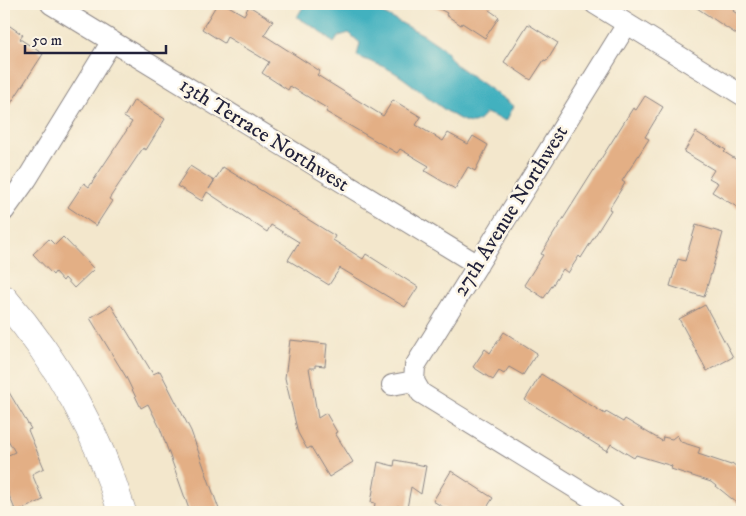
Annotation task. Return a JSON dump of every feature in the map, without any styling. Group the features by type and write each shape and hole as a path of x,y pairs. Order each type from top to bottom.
{"street":[{"name":"13th Terrace Northwest","path":"51,4 478,265"},
{"path":"595,4 742,95"},
{"name":"27th Avenue Northwest","path":"414,381 415,366 628,24"},
{"path":"4,211 27,179 112,41"},
{"path":"4,298 29,327 59,371 84,415 106,462 122,512"},
{"path":"392,385 414,381 421,393 614,512"}],"water":[{"path":"305,4 365,4 424,35 443,48 456,65 514,106 506,121 486,113 480,120 473,123 463,121 454,116 397,74 357,56 360,43 349,33 339,36 334,43 317,29 297,17"}],"building":[{"path":"217,4 225,4 244,15 249,6 273,21 264,35 320,71 317,75 383,116 393,100 421,117 416,125 443,141 448,133 468,144 473,136 488,145 475,171 468,167 455,189 425,171 429,166 400,149 397,153 326,112 328,109 290,86 288,90 262,73 269,62 227,37 224,43 202,29"},
{"path":"430,4 493,4 489,10 499,17 485,38 462,23 461,25 446,15 447,13"},
{"path":"691,4 738,4 733,11 742,17 742,38"},
{"path":"4,22 23,35 20,39 43,54 4,114"},
{"path":"528,24 558,43 547,61 544,60 531,80 504,62"},
{"path":"645,96 663,107 645,137 649,139 622,181 625,183 609,209 611,210 581,258 579,256 568,273 563,269 544,298 524,285 543,255 541,254 633,108 636,110"},
{"path":"134,100 165,119 146,150 143,148 109,199 112,201 96,226 68,207 84,183 89,187 132,122 124,117"},
{"path":"696,132 726,150 724,152 742,163 742,210 712,192 718,183 709,178 714,170 684,152"},
{"path":"190,166 214,181 209,189 223,167 335,236 333,240 363,259 366,254 418,287 405,307 340,268 329,285 288,260 299,242 271,225 267,232 207,192 202,201 177,186"},
{"path":"696,225 723,233 704,297 670,286 678,259 685,261"},
{"path":"63,237 94,269 74,288 65,278 63,281 55,272 53,275 33,254 49,239 55,245"},
{"path":"111,305 153,374 160,371 191,431 220,512 190,512 160,428 148,404 141,408 126,377 90,318"},
{"path":"705,305 733,357 707,371 679,319"},
{"path":"504,332 537,353 523,375 509,367 504,374 499,371 493,380 473,367 485,349 490,353"},
{"path":"290,340 327,344 325,366 315,365 315,368 309,368 318,418 326,413 337,432 335,433 353,462 329,477 311,447 307,449 298,433 285,378"},
{"path":"541,374 605,414 606,412 623,422 625,419 662,441 663,437 672,439 677,435 681,442 700,448 698,454 731,465 732,463 742,471 742,507 711,482 671,469 672,466 636,455 634,458 611,444 607,451 525,400"},
{"path":"4,384 31,429 28,430 44,468 32,474 43,500 16,512 4,483 4,457 15,452 4,433"},
{"path":"395,460 426,466 421,494 411,487 407,508 397,506 395,512 374,510 375,503 371,502 378,462 394,466"},
{"path":"451,471 493,498 484,512 451,512 433,501"}]}
